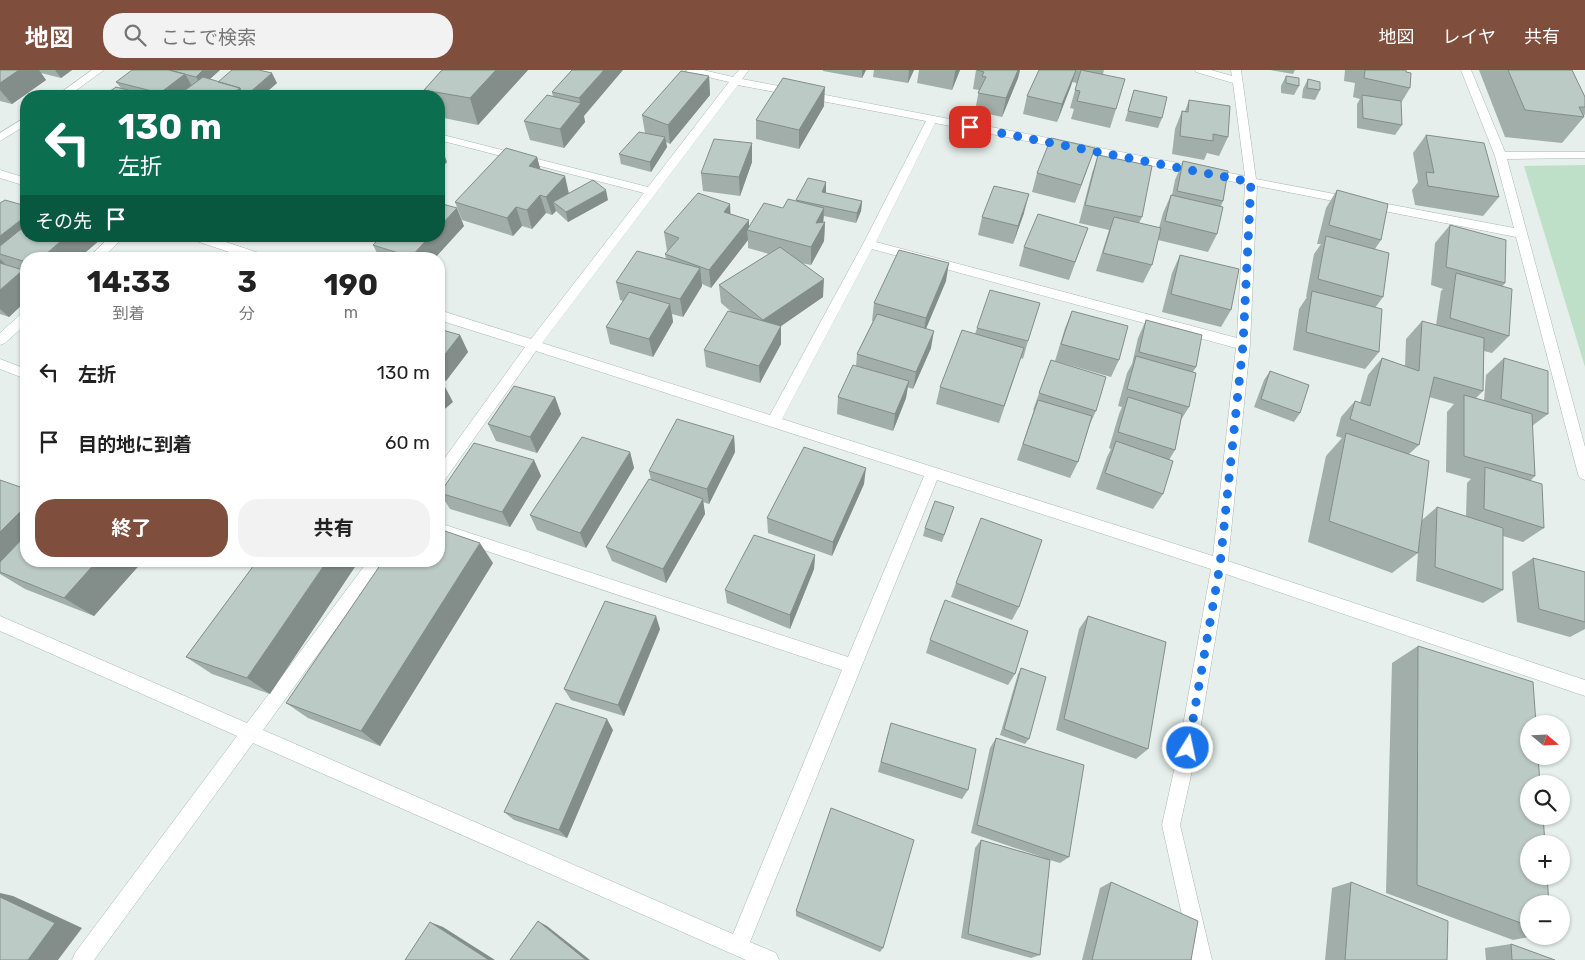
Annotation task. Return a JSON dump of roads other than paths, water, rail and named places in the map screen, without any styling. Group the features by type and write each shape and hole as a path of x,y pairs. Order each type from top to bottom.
{"street":[{"path":"70,90 99,70"},
{"path":"691,70 736,81 1522,234"},
{"path":"445,469 533,346 744,70"},
{"path":"1200,70 1237,76 1251,182 1243,345 1220,565 1188,748 1171,825 1202,960"},
{"path":"1466,70 1501,156 1585,474"},
{"path":"774,421 869,244 932,119"},
{"path":"0,138 20,124"},
{"path":"445,139 650,191"},
{"path":"1501,156 1585,155"},
{"path":"0,174 20,180"},
{"path":"101,252 112,242"},
{"path":"212,242 243,252"},
{"path":"869,244 1243,345"},
{"path":"445,317 1220,565 1585,688"},
{"path":"0,340 20,322"},
{"path":"0,364 20,372"},
{"path":"738,946 933,472"},
{"path":"445,531 852,666"},
{"path":"82,960 373,567"},
{"path":"0,623 769,960"}]}
